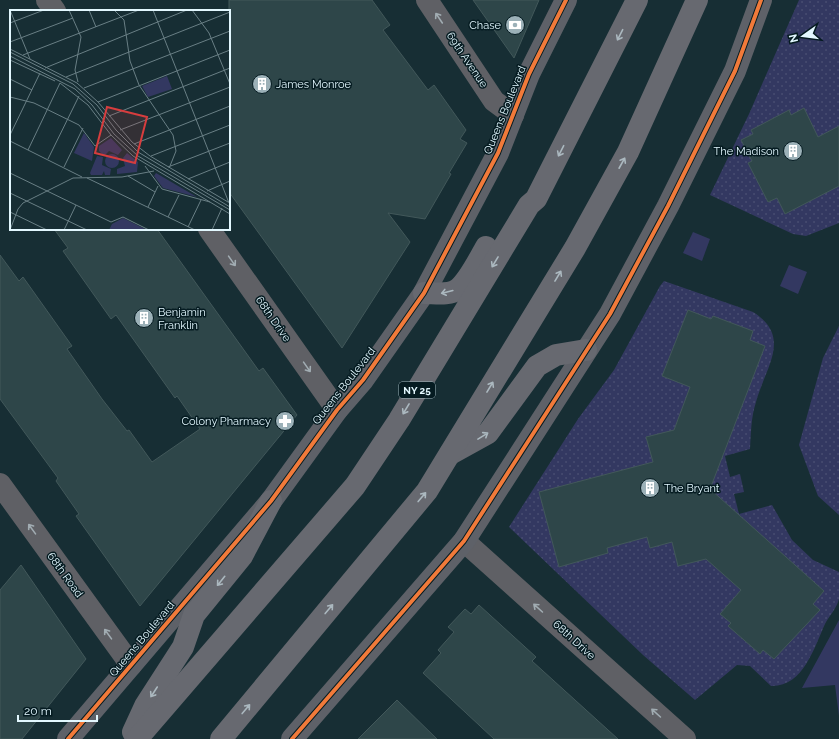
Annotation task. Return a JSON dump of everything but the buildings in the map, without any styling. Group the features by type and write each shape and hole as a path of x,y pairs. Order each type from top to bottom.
{"main road":[{"name":"NY 25","path":"137,739 355,486 399,420 529,205 536,199 637,0"},
{"path":"221,739 427,491 575,248 628,152 696,0"},
{"path":"424,293 444,294 458,289 471,272 497,230 529,205"},
{"path":"449,455 488,433 537,366 556,355 586,350"},
{"path":"130,739 145,706 183,647 194,615 242,556 271,501"}],"street":[{"path":"47,0 54,10"},
{"name":"69th Avenue","path":"426,0 494,101 513,115"},
{"name":"Queens Boulevard","path":"68,739 271,501 337,410 363,380 424,293 498,153 529,74 566,0"},
{"path":"292,739 464,541 617,302 668,206 735,70 761,0"},
{"name":"68th Drive","path":"210,230 337,410"},
{"name":"68th Road","path":"0,484 131,665"},
{"name":"68th Drive","path":"464,541 685,739"}],"shaded area":[{"path":"799,0 839,0 839,223 806,236 793,234 710,195 749,114"},
{"path":"693,232 710,239 702,261 683,253"},
{"path":"789,265 807,272 798,294 780,286"},
{"path":"664,281 753,312 765,322 772,332 774,342 773,354 754,408 750,449 725,456 730,477 740,474 744,492 734,494 739,514 772,505 792,540 813,560 839,572 839,599 837,606 825,624 806,664 791,680 782,685 771,686 750,666 737,665 695,700 643,655 509,527 578,419 614,370"},
{"path":"839,326 839,515 818,496 799,445 823,358"},
{"path":"839,620 839,716 835,685 802,688"}],"cycle path":[{"path":"68,739 271,501 337,410 363,380 424,293 498,153 529,74 566,0"},
{"path":"292,739 464,541 610,314 668,206 735,71 761,0"}],"place":[{"name":"Chase","path":"515,25"},
{"name":"James Monroe","path":"262,84"},
{"name":"The Madison","path":"793,151"},
{"name":"Benjamin Franklin","path":"144,318"},
{"name":"Colony Pharmacy","path":"285,421"},
{"name":"The Bryant","path":"650,488"}]}
